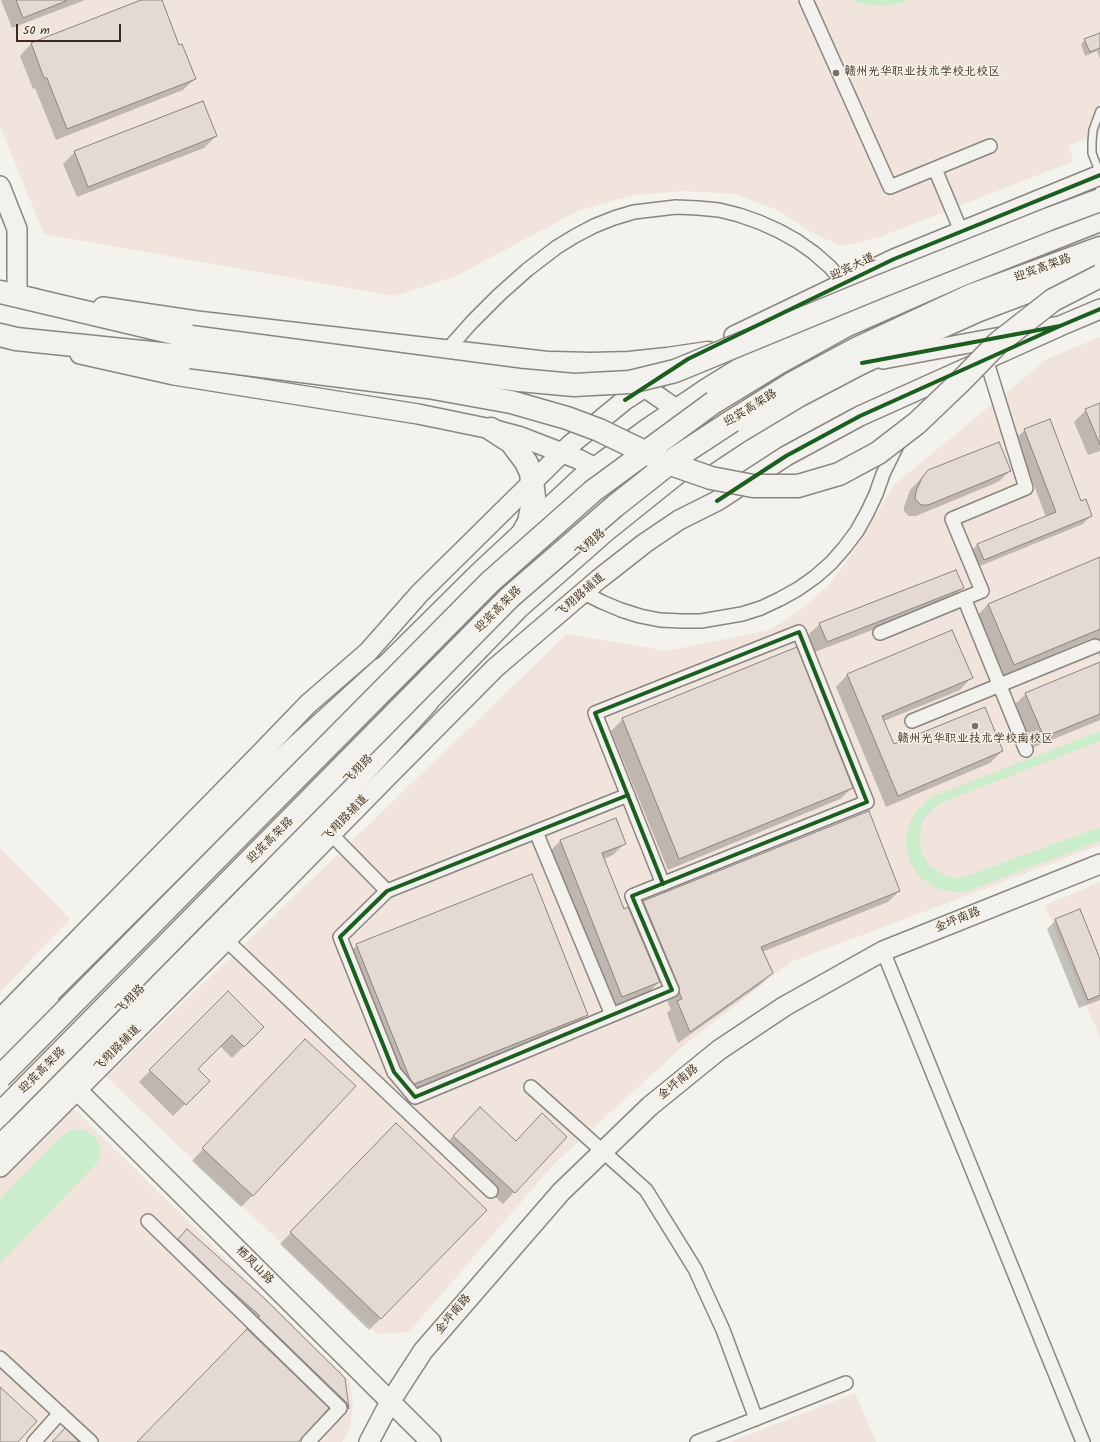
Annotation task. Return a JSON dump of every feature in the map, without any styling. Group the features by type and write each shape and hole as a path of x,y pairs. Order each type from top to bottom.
{"highway":[{"path":"8,337 191,347 574,385 630,382 675,371 1049,219 1100,202"},
{"name":"迎宾高架路","path":"0,1076 490,582 593,491 714,402 778,363 846,326 963,274 1100,220"},
{"name":"迎宾高架路","path":"0,1114 510,597 615,506 671,462 791,384 856,350 972,296 1100,248"},
{"path":"8,294 191,347 511,402 574,420 599,430 666,462 711,478 753,486 798,486 839,474 878,453 917,423 998,343 1054,300 1100,276"},
{"path":"554,363 629,363 698,354 738,347 806,326 840,313"},
{"path":"492,429 512,442 520,452 526,462 532,482 534,497 532,510 529,522 523,533"},
{"path":"0,1042 281,761 382,669"},
{"path":"0,1147 268,876 427,702"}],"main road":[{"path":"0,1057 382,669 480,573 582,479 596,468 706,390 772,349 840,313 958,260 1100,202"},
{"path":"862,363 978,311 1100,265"},
{"name":"飞翔路","path":"0,1132 427,702 520,606 604,532 680,471 739,432 799,396 862,363"}],"street":[{"path":"806,0 890,188 990,146"},
{"path":"935,169 961,231"},
{"name":"迎宾大道","path":"562,452 625,400 698,354 894,259 1100,174"},
{"path":"0,186 18,229 8,294 197,321 594,368 614,374 644,388 665,401 691,423 713,449"},
{"path":"447,350 499,295 527,270 557,247 594,226 614,218 641,211 676,207 698,208 719,210 759,222 802,245 830,267 844,283"},
{"path":"840,313 1008,212"},
{"path":"584,593 621,610 640,616 660,620 701,621 742,614 761,608 798,589 815,577 845,548 868,513 892,453 903,433 928,399 958,371 1100,309"},
{"path":"862,363 1060,326"},
{"path":"8,337 174,375 418,414 492,429 521,437 562,452 596,468 646,499"},
{"path":"880,633 982,591 952,518 1026,488 986,359"},
{"name":"飞翔路辅道","path":"0,1167 495,668 584,593 645,543 672,524 717,501 786,456 860,416 958,371"},
{"path":"0,1019 308,704 368,652 420,593 562,452"},
{"path":"964,598 1026,750"},
{"path":"628,795 387,891 340,937 394,1072 415,1097 672,990 632,896 663,884 867,802 799,632 595,713 628,795 663,884"},
{"path":"912,720 1095,646"},
{"path":"536,832 612,1015"},
{"path":"331,834 387,891"},
{"name":"金坪南路","path":"369,1442 390,1402 428,1345 561,1192 650,1106 719,1050 785,1006 883,951 1100,864"},
{"path":"226,940 491,1191"},
{"path":"883,951 1083,1442"},
{"path":"531,1086 646,1190 695,1269 723,1330 756,1419"},
{"name":"栖凤山路","path":"77,1090 431,1442"},
{"path":"148,1221 340,1408 308,1442"},
{"path":"0,1358 91,1442"},
{"path":"697,1442 846,1383"},
{"path":"34,1442 60,1414"}],"lane":[{"path":"1100,111 1093,130 1092,142 1092,153 1100,174"}],"shaded area":[{"path":"0,0 1100,0 1100,134 1068,146 1074,161 880,237 842,246 818,236 777,210 735,194 683,191 633,195 578,211 454,277 394,296 44,234 0,126"},
{"path":"1100,337 1100,845 791,962 683,1046 553,1165 409,1332 377,1334 106,1077 567,634 666,651 770,630 803,608 831,583 858,545 894,485 1047,359"},
{"path":"0,848 70,919 0,992"},
{"path":"1100,882 1100,1038 1045,905"},
{"path":"70,1105 350,1381 353,1405 350,1427 342,1442 0,1442 0,1176"},
{"path":"855,1393 876,1442 730,1442"}],"green space":[{"path":"851,0 909,0 887,6 875,6"},
{"path":"1100,731 1100,741 941,803 923,820 919,835 921,851 930,866 952,878 961,878 1100,827 1100,841 965,892 955,892 936,888 920,877 910,861 907,851 907,832 914,814 928,800 936,795"},
{"path":"71,1130 85,1130 96,1138 101,1150 98,1162 0,1263 0,1199 59,1138"}],"building":[{"path":"16,0 66,0 66,1 23,18"},
{"path":"141,0 162,0 179,45 182,44 196,79 67,129 47,78 44,78 31,43"},
{"path":"1100,33 1100,48 1090,52 1084,39"},
{"path":"203,101 217,136 88,187 74,151"},
{"path":"1100,403 1100,445 1085,409"},
{"path":"1050,419 1081,501 1086,499 1092,516 984,560 977,544 1056,512 1024,429"},
{"path":"999,442 1011,471 928,505 921,505 915,499 916,491 922,478 928,470"},
{"path":"1100,557 1100,629 1014,665 988,604"},
{"path":"956,570 964,588 827,642 819,623"},
{"path":"952,630 973,678 882,716 894,744 985,707 1003,751 898,796 847,674"},
{"path":"797,647 853,788 679,859 622,718"},
{"path":"1100,662 1100,714 1044,737 1025,693"},
{"path":"869,811 900,891 761,947 773,973 690,1032 677,1001 682,999 679,992 679,987 643,901"},
{"path":"616,818 626,844 602,853 624,909 628,907 660,982 622,997 560,840"},
{"path":"532,874 588,1015 414,1084 410,1079 356,944"},
{"path":"1080,909 1100,959 1100,995 1088,1000 1055,919"},
{"path":"228,991 264,1027 244,1047 232,1035 198,1069 210,1081 186,1105 149,1070"},
{"path":"305,1039 356,1086 253,1196 202,1148"},
{"path":"480,1107 516,1141 542,1113 567,1137 515,1193 453,1136"},
{"path":"396,1123 487,1210 381,1319 290,1232"},
{"path":"187,1229 264,1298 345,1378 349,1409 346,1402 258,1317 260,1316 225,1285 178,1239"},
{"path":"247,1329 329,1408 301,1439 298,1442 137,1442"},
{"path":"0,1387 37,1421 18,1442 0,1442"},
{"path":"65,1428 79,1442 52,1442"}],"cycle path":[{"path":"625,400 688,359 894,259 1100,175"},
{"path":"862,363 1060,326 1100,309"},
{"path":"717,501 786,456 860,416 1060,326"},
{"path":"628,795 387,891 340,937 394,1072 415,1097 672,990 632,896 867,802 799,632 595,713 663,884"}],"place":[{"name":"赣州光华职业技术学校北校区","path":"836,73"},
{"name":"赣州光华职业技术学校南校区","path":"975,726"}]}
